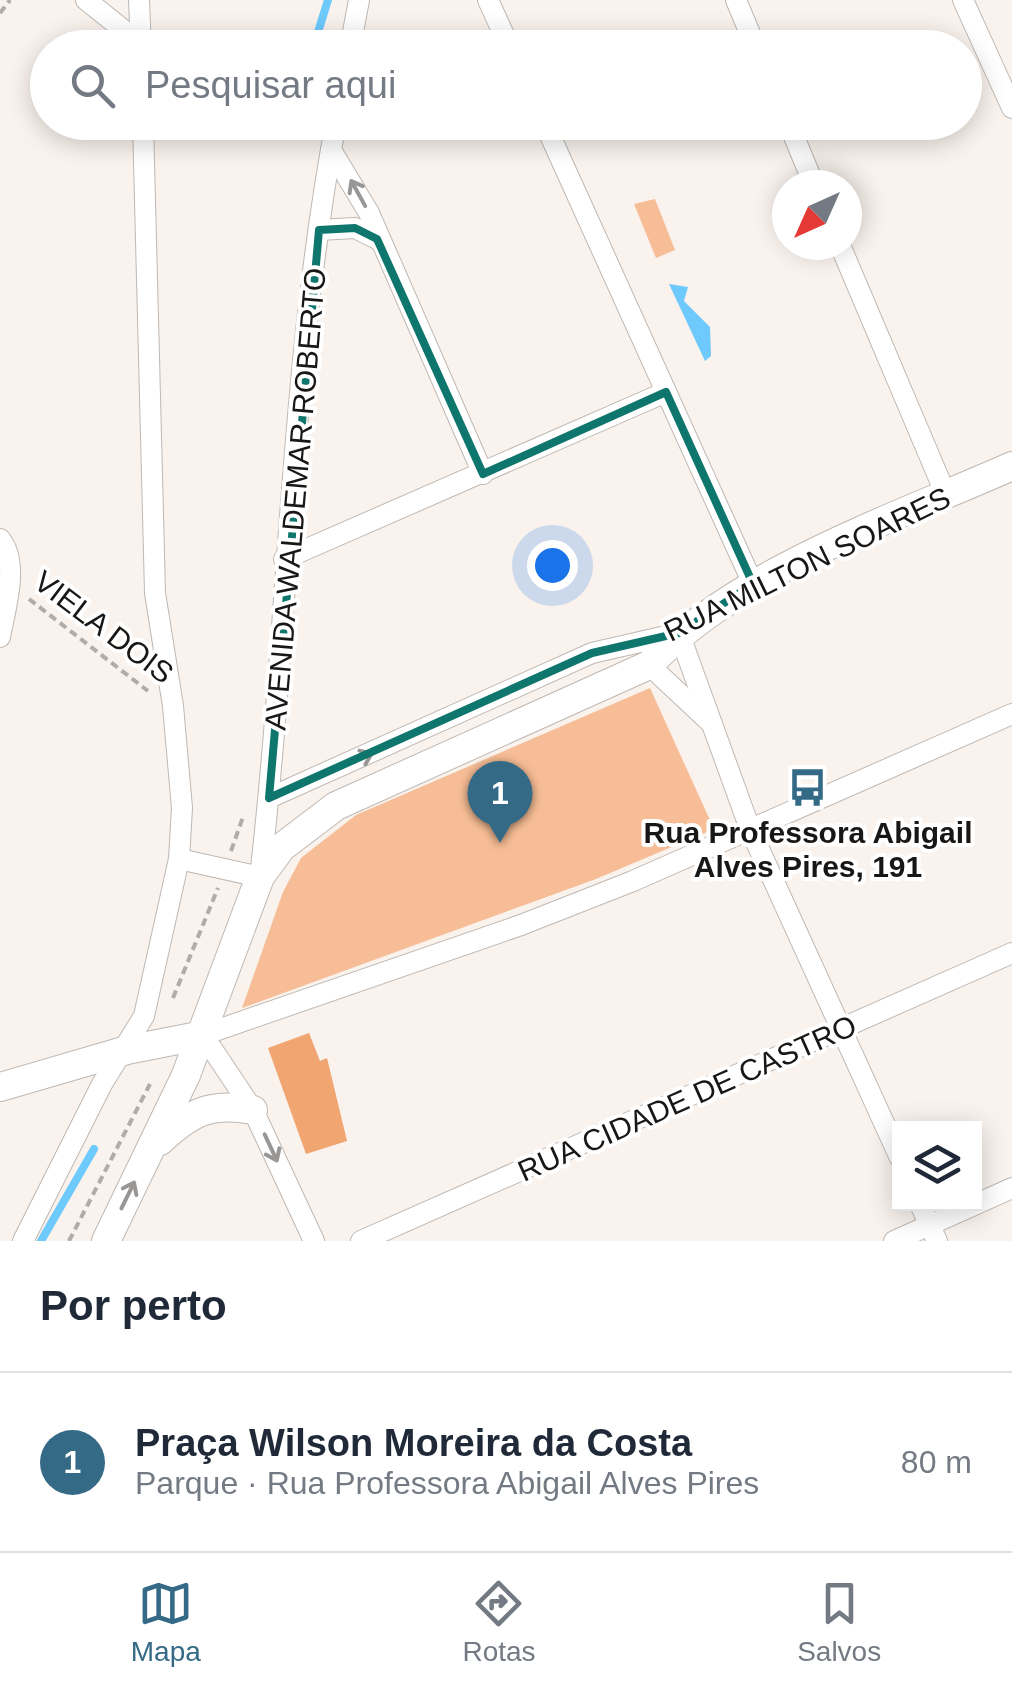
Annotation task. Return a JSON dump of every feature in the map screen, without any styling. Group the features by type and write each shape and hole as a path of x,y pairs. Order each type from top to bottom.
{"main road":[{"name":"RUA MILTON SOARES","path":"679,633 752,584 1012,466"},
{"path":"649,665 679,633"},
{"name":"AVENIDA WALDEMAR ROBERTO","path":"106,1241 202,1035 260,877 296,833 336,806 649,665"},
{"path":"0,1087 126,1050 202,1035"},
{"path":"152,1148 182,1120 210,1105 253,1110"}],"street":[{"path":"86,0 122,30"},
{"path":"139,0 140,30"},
{"path":"353,30 359,0"},
{"path":"488,0 502,30"},
{"path":"736,0 748,30"},
{"path":"963,0 977,30"},
{"path":"982,42 1012,108"},
{"path":"23,1241 102,1084 126,1050 151,994 178,860 182,808 173,706 155,594 144,140"},
{"name":"AVENIDA WALDEMAR ROBERTO","path":"260,877 269,798 284,558 319,230 333,140"},
{"path":"552,140 752,584"},
{"path":"795,140 808,170"},
{"path":"331,150 369,213 483,474"},
{"path":"319,230 354,228 378,240"},
{"path":"846,260 946,496"},
{"path":"284,558 666,392"},
{"path":"0,539 6,546 0,637"},
{"path":"679,633 717,728 750,830 892,1140"},
{"name":"RUA MILTON SOARES","path":"269,798 592,653 679,633"},
{"path":"649,665 717,728"},
{"path":"314,1241 253,1110 202,1035 520,925 750,830 1012,714"},
{"path":"178,860 260,877"},
{"name":"RUA CIDADE DE CASTRO","path":"361,1241 1012,954"},
{"path":"894,1241 933,1233 1012,1188"}],"path":[{"path":"0,13 10,0"},
{"name":"VIELA DOIS","path":"4,584 155,697 173,706"},
{"path":"173,998 214,900"},
{"path":"69,1241 150,1084"}],"highlighted area":[{"path":"355,228 377,239 483,474 666,392 753,584 679,633 592,653 269,798 319,230"}],"shaded area":[{"path":"655,199 675,250 656,258 634,204"},
{"path":"650,688 714,829 596,879 242,1008 283,892 301,858 356,815"}],"water":[{"path":"669,284 688,287 684,301 710,327 711,356 705,361"}],"building":[{"path":"309,1033 320,1061 327,1058 347,1141 306,1154 268,1048"}],"waterway":[{"path":"319,30 328,0"},
{"path":"41,1241 94,1149"}],"place":[{"name":"Rua Professora Abigail Alves Pires, 191","path":"808,788"},
{"name":"Praça Wilson Moreira da Costa","path":"500,843"}]}
